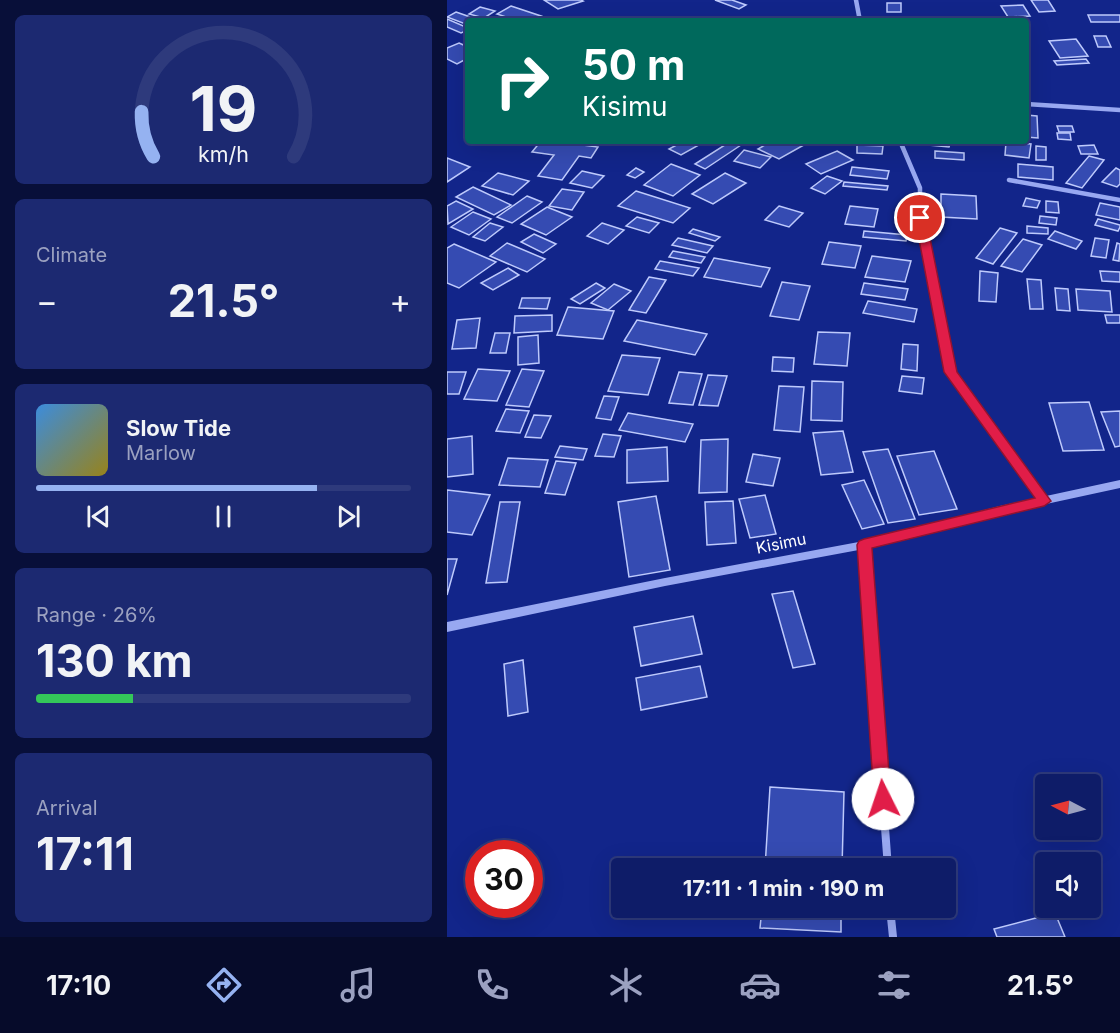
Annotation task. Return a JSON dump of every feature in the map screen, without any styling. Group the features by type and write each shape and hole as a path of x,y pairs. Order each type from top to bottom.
{"street":[{"path":"856,0 859,18"},
{"path":"1029,104 1120,110"},
{"path":"901,144 920,188 920,218 951,372 1044,501"},
{"path":"1009,180 1120,200"},
{"name":"Kisimu","path":"447,627 665,582 864,545 1120,484"},
{"path":"864,545 887,858"},
{"path":"891,918 893,937"}],"building":[{"path":"544,0 581,0 583,1 558,9"},
{"path":"715,0 732,0 746,5 739,9"},
{"path":"1031,0 1048,0 1055,11 1039,12"},
{"path":"887,3 901,3 901,12 887,12"},
{"path":"1023,5 1030,16 1008,17 1001,6"},
{"path":"511,6 541,16 509,18 497,14"},
{"path":"480,7 495,11 484,18 469,14"},
{"path":"456,12 473,18 465,18 465,24 447,17"},
{"path":"1088,15 1120,15 1120,22 1091,22"},
{"path":"447,19 465,27 465,31 461,33 447,27"},
{"path":"1094,36 1106,36 1111,47 1098,47"},
{"path":"1076,39 1088,56 1060,58 1049,41"},
{"path":"459,43 465,46 465,60 457,64 447,59 447,48"},
{"path":"1086,59 1089,63 1057,65 1054,61"},
{"path":"1029,115 1037,116 1038,138 1029,137"},
{"path":"1057,126 1072,126 1074,132 1059,132"},
{"path":"1057,133 1070,133 1071,140 1058,139"},
{"path":"539,144 575,144 598,147 591,158 579,156 562,180 538,176 554,155 532,152"},
{"path":"678,144 701,144 681,155 669,149"},
{"path":"726,144 742,144 705,169 695,164"},
{"path":"767,144 802,146 779,159 758,149"},
{"path":"929,144 950,144 949,147"},
{"path":"1006,144 1031,144 1029,158 1005,155"},
{"path":"857,145 883,146 882,154 857,153"},
{"path":"1094,145 1098,154 1081,154 1078,146"},
{"path":"1036,146 1046,147 1046,160 1036,160"},
{"path":"744,150 771,157 760,168 734,161"},
{"path":"837,151 853,160 821,174 806,164"},
{"path":"935,151 964,153 964,160 935,158"},
{"path":"1089,156 1104,160 1082,188 1066,183"},
{"path":"447,158 470,167 447,182"},
{"path":"671,164 700,175 673,196 644,185"},
{"path":"1018,164 1053,167 1053,180 1018,177"},
{"path":"852,167 889,171 887,179 850,175"},
{"path":"636,168 644,172 635,178 627,175"},
{"path":"1116,168 1120,170 1120,184 1117,187 1102,182"},
{"path":"582,171 604,176 592,188 570,183"},
{"path":"498,173 529,181 513,195 482,186"},
{"path":"725,173 746,183 713,204 692,194"},
{"path":"827,176 842,181 825,194 811,188"},
{"path":"844,182 888,186 887,190 843,186"},
{"path":"473,187 511,205 494,215 456,197"},
{"path":"562,189 584,192 572,210 549,206"},
{"path":"636,191 690,208 673,223 618,206"},
{"path":"941,194 976,196 977,219 941,217"},
{"path":"527,196 542,202 512,223 497,217"},
{"path":"1026,198 1040,201 1037,208 1023,206"},
{"path":"456,201 473,209 448,224 447,206"},
{"path":"1046,201 1058,202 1059,213 1046,212"},
{"path":"1100,203 1120,207 1120,220 1096,215"},
{"path":"779,206 803,213 789,227 765,220"},
{"path":"850,206 878,209 874,227 845,224"},
{"path":"547,207 572,217 546,235 521,224"},
{"path":"473,212 491,219 469,235 451,227"},
{"path":"1040,216 1057,218 1056,225 1039,223"},
{"path":"637,217 659,223 649,233 626,226"},
{"path":"1098,219 1120,225 1120,227 1118,231 1095,225"},
{"path":"490,223 503,227 485,241 473,237"},
{"path":"602,223 624,230 608,244 587,236"},
{"path":"1027,226 1048,228 1048,234 1027,233"},
{"path":"1000,228 1017,233 993,264 976,258"},
{"path":"693,229 720,237 715,241 689,233"},
{"path":"864,231 907,235 906,241 863,237"},
{"path":"1055,231 1082,241 1076,249 1048,239"},
{"path":"534,234 556,244 543,253 521,242"},
{"path":"678,238 713,246 707,253 672,245"},
{"path":"1095,238 1109,240 1106,258 1091,256"},
{"path":"1023,239 1042,245 1022,272 1001,266"},
{"path":"829,242 861,246 855,268 822,264"},
{"path":"507,243 545,259 527,272 490,256"},
{"path":"1117,243 1120,244 1119,261 1113,260"},
{"path":"454,244 496,262 459,288 447,283 447,248"},
{"path":"673,251 705,257 701,263 669,257"},
{"path":"872,256 911,261 905,282 865,277"},
{"path":"714,258 770,268 761,287 704,277"},
{"path":"660,261 699,268 693,276 655,269"},
{"path":"508,268 519,275 493,290 481,283"},
{"path":"980,271 998,273 996,302 979,301"},
{"path":"1100,271 1120,272 1120,282 1102,281"},
{"path":"649,277 666,280 646,313 629,310"},
{"path":"1027,279 1041,280 1043,309 1030,309"},
{"path":"782,282 810,286 799,320 770,316"},
{"path":"596,283 605,288 580,304 571,299"},
{"path":"864,283 908,289 905,300 861,294"},
{"path":"614,284 631,291 608,310 591,303"},
{"path":"1055,288 1068,289 1070,311 1057,310"},
{"path":"1076,289 1110,291 1112,312 1078,310"},
{"path":"522,298 550,298 547,309 519,308"},
{"path":"868,301 917,309 914,322 863,313"},
{"path":"568,307 614,311 603,339 557,335"},
{"path":"552,315 552,331 514,333 515,316"},
{"path":"1105,315 1120,315 1120,323 1107,323"},
{"path":"480,318 476,348 452,349 457,320"},
{"path":"637,320 707,334 695,355 624,341"},
{"path":"818,332 850,333 847,366 814,364"},
{"path":"495,333 510,333 506,353 490,353"},
{"path":"538,335 539,363 518,365 518,337"},
{"path":"903,344 918,345 917,371 901,369"},
{"path":"622,355 660,358 648,395 608,391"},
{"path":"773,357 794,358 793,372 772,371"},
{"path":"478,369 510,371 497,401 464,399"},
{"path":"522,369 544,371 529,407 506,405"},
{"path":"447,372 466,372 459,394 447,394"},
{"path":"679,372 702,374 693,405 669,403"},
{"path":"708,375 727,376 718,406 699,405"},
{"path":"902,376 924,378 922,394 899,391"},
{"path":"812,381 843,382 842,421 811,420"},
{"path":"779,386 804,387 800,432 774,430"},
{"path":"604,396 619,397 611,420 596,418"},
{"path":"1089,402 1104,450 1063,451 1049,403"},
{"path":"506,409 529,411 520,433 496,431"},
{"path":"1120,411 1120,446 1115,447 1101,412"},
{"path":"628,413 693,424 685,442 619,430"},
{"path":"534,415 551,416 541,438 525,437"},
{"path":"843,431 853,472 821,475 813,433"},
{"path":"603,434 621,436 614,457 595,456"},
{"path":"472,436 473,474 447,477 447,439"},
{"path":"728,439 727,492 699,493 701,440"},
{"path":"560,446 587,449 583,460 555,457"},
{"path":"667,447 668,481 627,483 627,450"},
{"path":"888,449 915,519 888,523 863,452"},
{"path":"934,451 957,509 919,515 897,456"},
{"path":"753,454 780,458 773,486 746,482"},
{"path":"508,458 548,460 540,487 499,485"},
{"path":"556,461 576,463 565,495 545,493"},
{"path":"864,480 884,524 862,529 842,485"},
{"path":"447,490 490,495 472,535 447,532"},
{"path":"765,495 776,534 750,538 739,499"},
{"path":"656,496 670,570 629,577 618,502"},
{"path":"733,501 736,543 707,545 705,502"},
{"path":"500,502 520,502 507,582 486,583"},
{"path":"447,559 457,559 447,595"},
{"path":"793,591 815,664 793,668 772,594"},
{"path":"693,616 702,654 641,666 634,627"},
{"path":"523,660 528,712 508,716 504,664"},
{"path":"700,666 707,697 641,710 636,678"},
{"path":"770,787 844,792 842,858 766,858"},
{"path":"761,918 841,918 841,932 760,928"},
{"path":"1036,918 1057,918 1065,937 997,937 994,929"}],"route":[{"path":"883,799 864,545 1044,501 951,372 920,218"}]}
